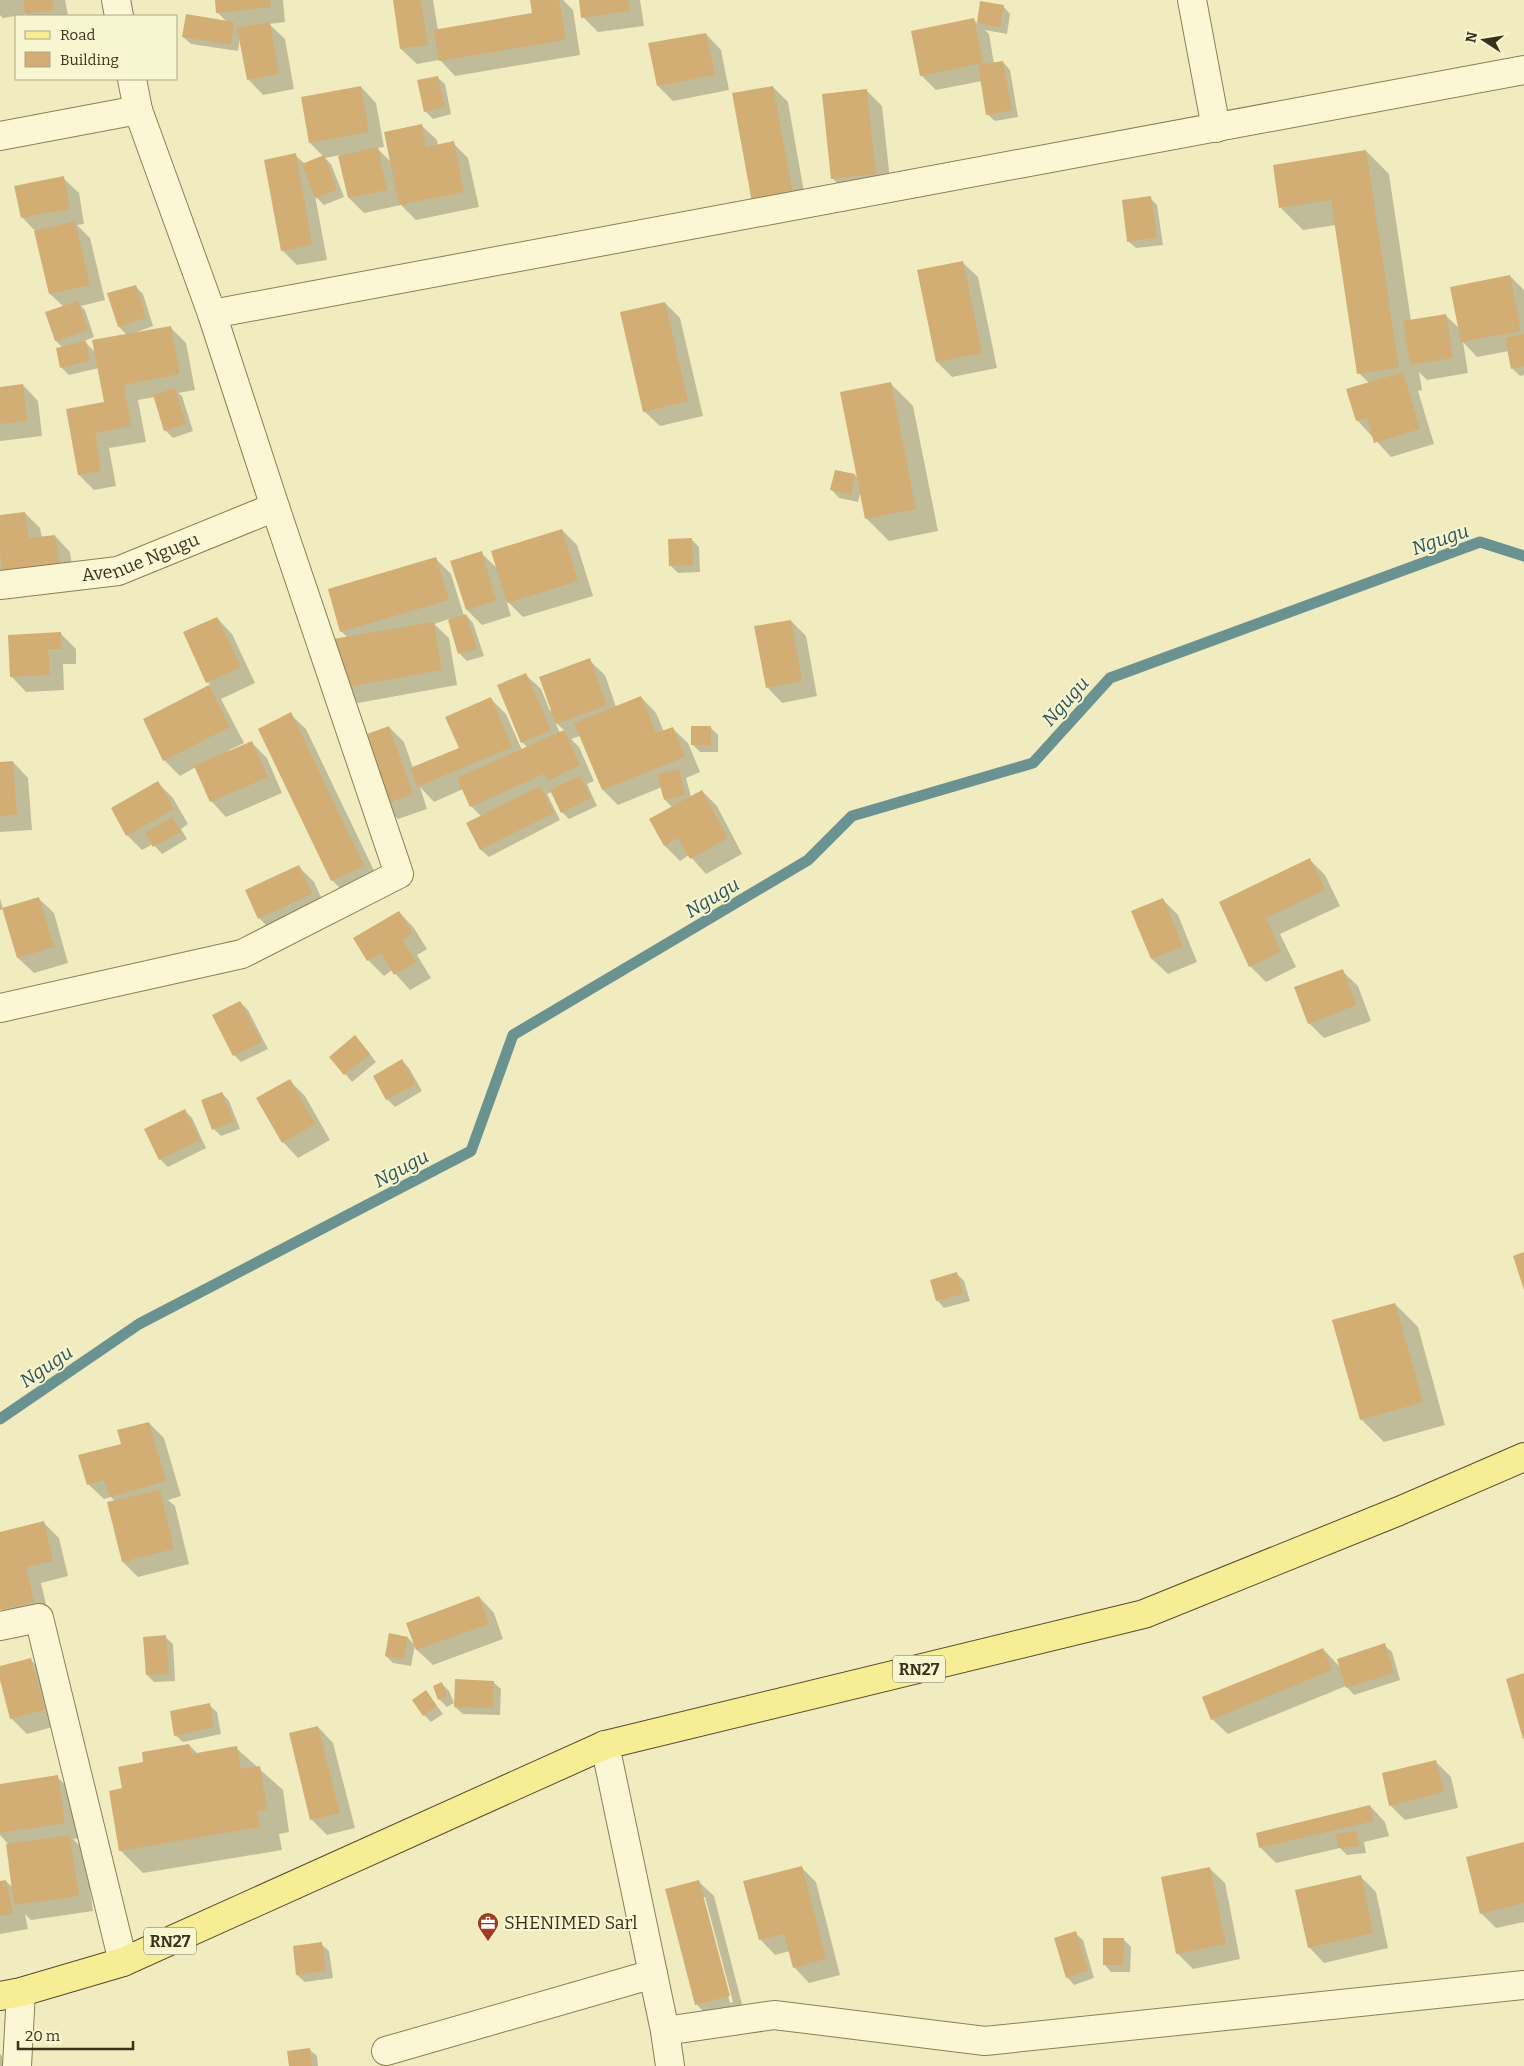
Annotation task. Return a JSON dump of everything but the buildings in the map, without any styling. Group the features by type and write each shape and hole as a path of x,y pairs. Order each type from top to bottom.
{"main road":[{"name":"RN27","path":"11,1994 123,1962 605,1744 1144,1614 1399,1511 1524,1457"}],"street":[{"path":"116,0 119,15"},
{"path":"1192,0 1216,128"},
{"path":"212,314 1524,70"},
{"path":"0,1008 242,954 399,874 212,314 138,110 132,80"},
{"path":"0,136 138,110"},
{"name":"Avenue Ngugu","path":"0,585 118,571 275,507"},
{"path":"0,1626 39,1618 123,1962"},
{"path":"605,1744 665,2031 670,2066"},
{"path":"386,2051 653,1974"},
{"path":"665,2031 774,2015 985,2042 1524,1986"},
{"path":"11,1994 17,2066"}],"waterway":[{"name":"Ngugu","path":"0,1419 139,1324 471,1151 513,1035 808,860 852,816 1033,763 1110,678 1480,542 1524,556"}],"place":[{"name":"SHENIMED Sarl","path":"488,1942"}]}
